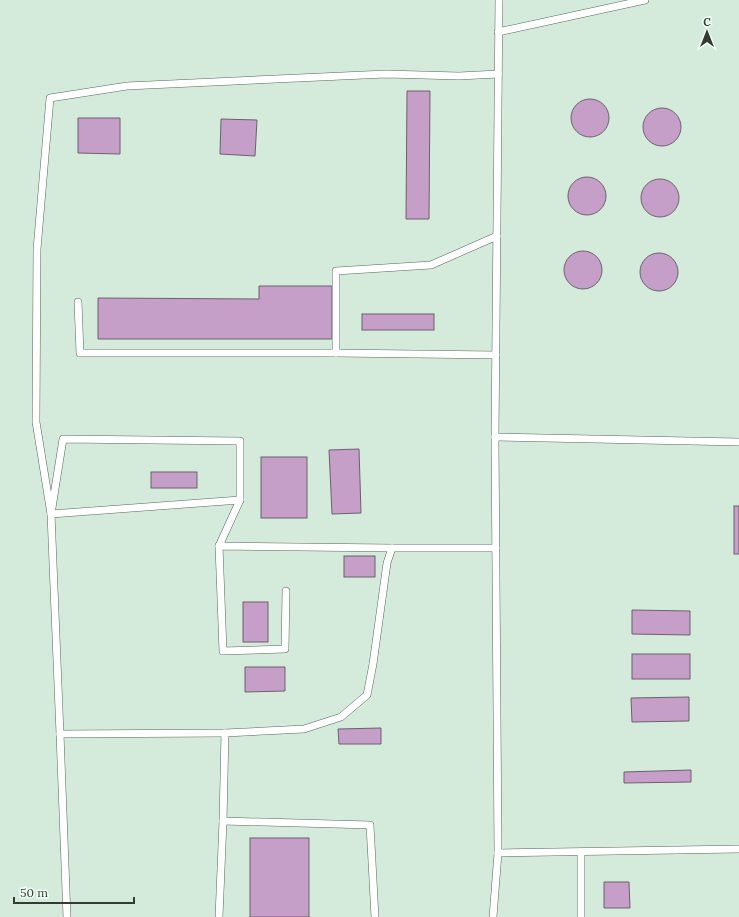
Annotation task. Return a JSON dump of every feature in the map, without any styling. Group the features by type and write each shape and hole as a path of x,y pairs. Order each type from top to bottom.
{"lane":[{"path":"493,917 498,853 495,436 499,0"},
{"path":"498,32 645,0"},
{"path":"67,917 51,514 36,422 37,249 50,98 127,86 386,74 459,76 498,74"},
{"path":"336,353 336,271 431,265 497,236"},
{"path":"78,302 80,353 336,353 496,355"},
{"path":"495,436 739,442"},
{"path":"51,514 63,439 240,441 240,500 219,546 223,651 285,649 286,591"},
{"path":"51,514 240,500"},
{"path":"219,546 496,548"},
{"path":"60,734 224,733 304,729 341,717 367,695 373,664 387,563 392,548"},
{"path":"219,917 223,821 224,733"},
{"path":"223,821 370,825 375,917"},
{"path":"498,853 739,849"},
{"path":"581,852 581,917"}],"shaded area":[{"path":"0,0 739,0 739,917 0,917"}],"building":[{"path":"407,91 430,91 429,219 406,219"},
{"path":"590,99 600,102 606,108 609,118 606,128 600,134 590,137 580,134 574,128 571,118 574,108 580,102"},
{"path":"662,108 672,111 678,117 681,127 678,137 672,143 662,146 652,143 646,137 643,127 646,117 652,111"},
{"path":"78,118 120,118 120,154 78,153"},
{"path":"221,119 257,120 255,156 220,154"},
{"path":"587,177 597,180 603,186 606,196 603,206 597,212 587,215 577,212 571,206 568,196 571,186 577,180"},
{"path":"660,179 670,182 676,188 679,198 676,208 670,214 660,217 650,214 644,208 641,198 644,188 650,182"},
{"path":"583,251 593,254 599,260 602,270 599,280 593,286 583,289 573,286 567,280 564,270 567,260 573,254"},
{"path":"659,253 669,256 675,262 678,272 675,282 669,288 659,291 649,288 643,282 640,272 643,262 649,256"},
{"path":"259,286 332,286 332,339 98,339 98,298 259,299"},
{"path":"362,314 434,314 434,330 362,330"},
{"path":"359,449 361,513 332,514 329,450"},
{"path":"261,457 307,457 307,518 261,518"},
{"path":"151,472 197,472 197,488 151,488"},
{"path":"734,506 739,506 739,554 734,554"},
{"path":"344,556 375,556 375,577 344,577"},
{"path":"243,602 268,602 268,642 243,642"},
{"path":"632,610 690,611 690,635 632,634"},
{"path":"632,654 690,654 690,679 632,679"},
{"path":"245,667 285,667 285,691 245,692"},
{"path":"689,697 689,721 632,722 631,698"},
{"path":"381,728 381,744 339,744 338,729"},
{"path":"691,770 691,782 624,783 624,772"},
{"path":"250,838 309,838 309,917 250,917"},
{"path":"604,882 629,882 630,908 604,908"}]}
